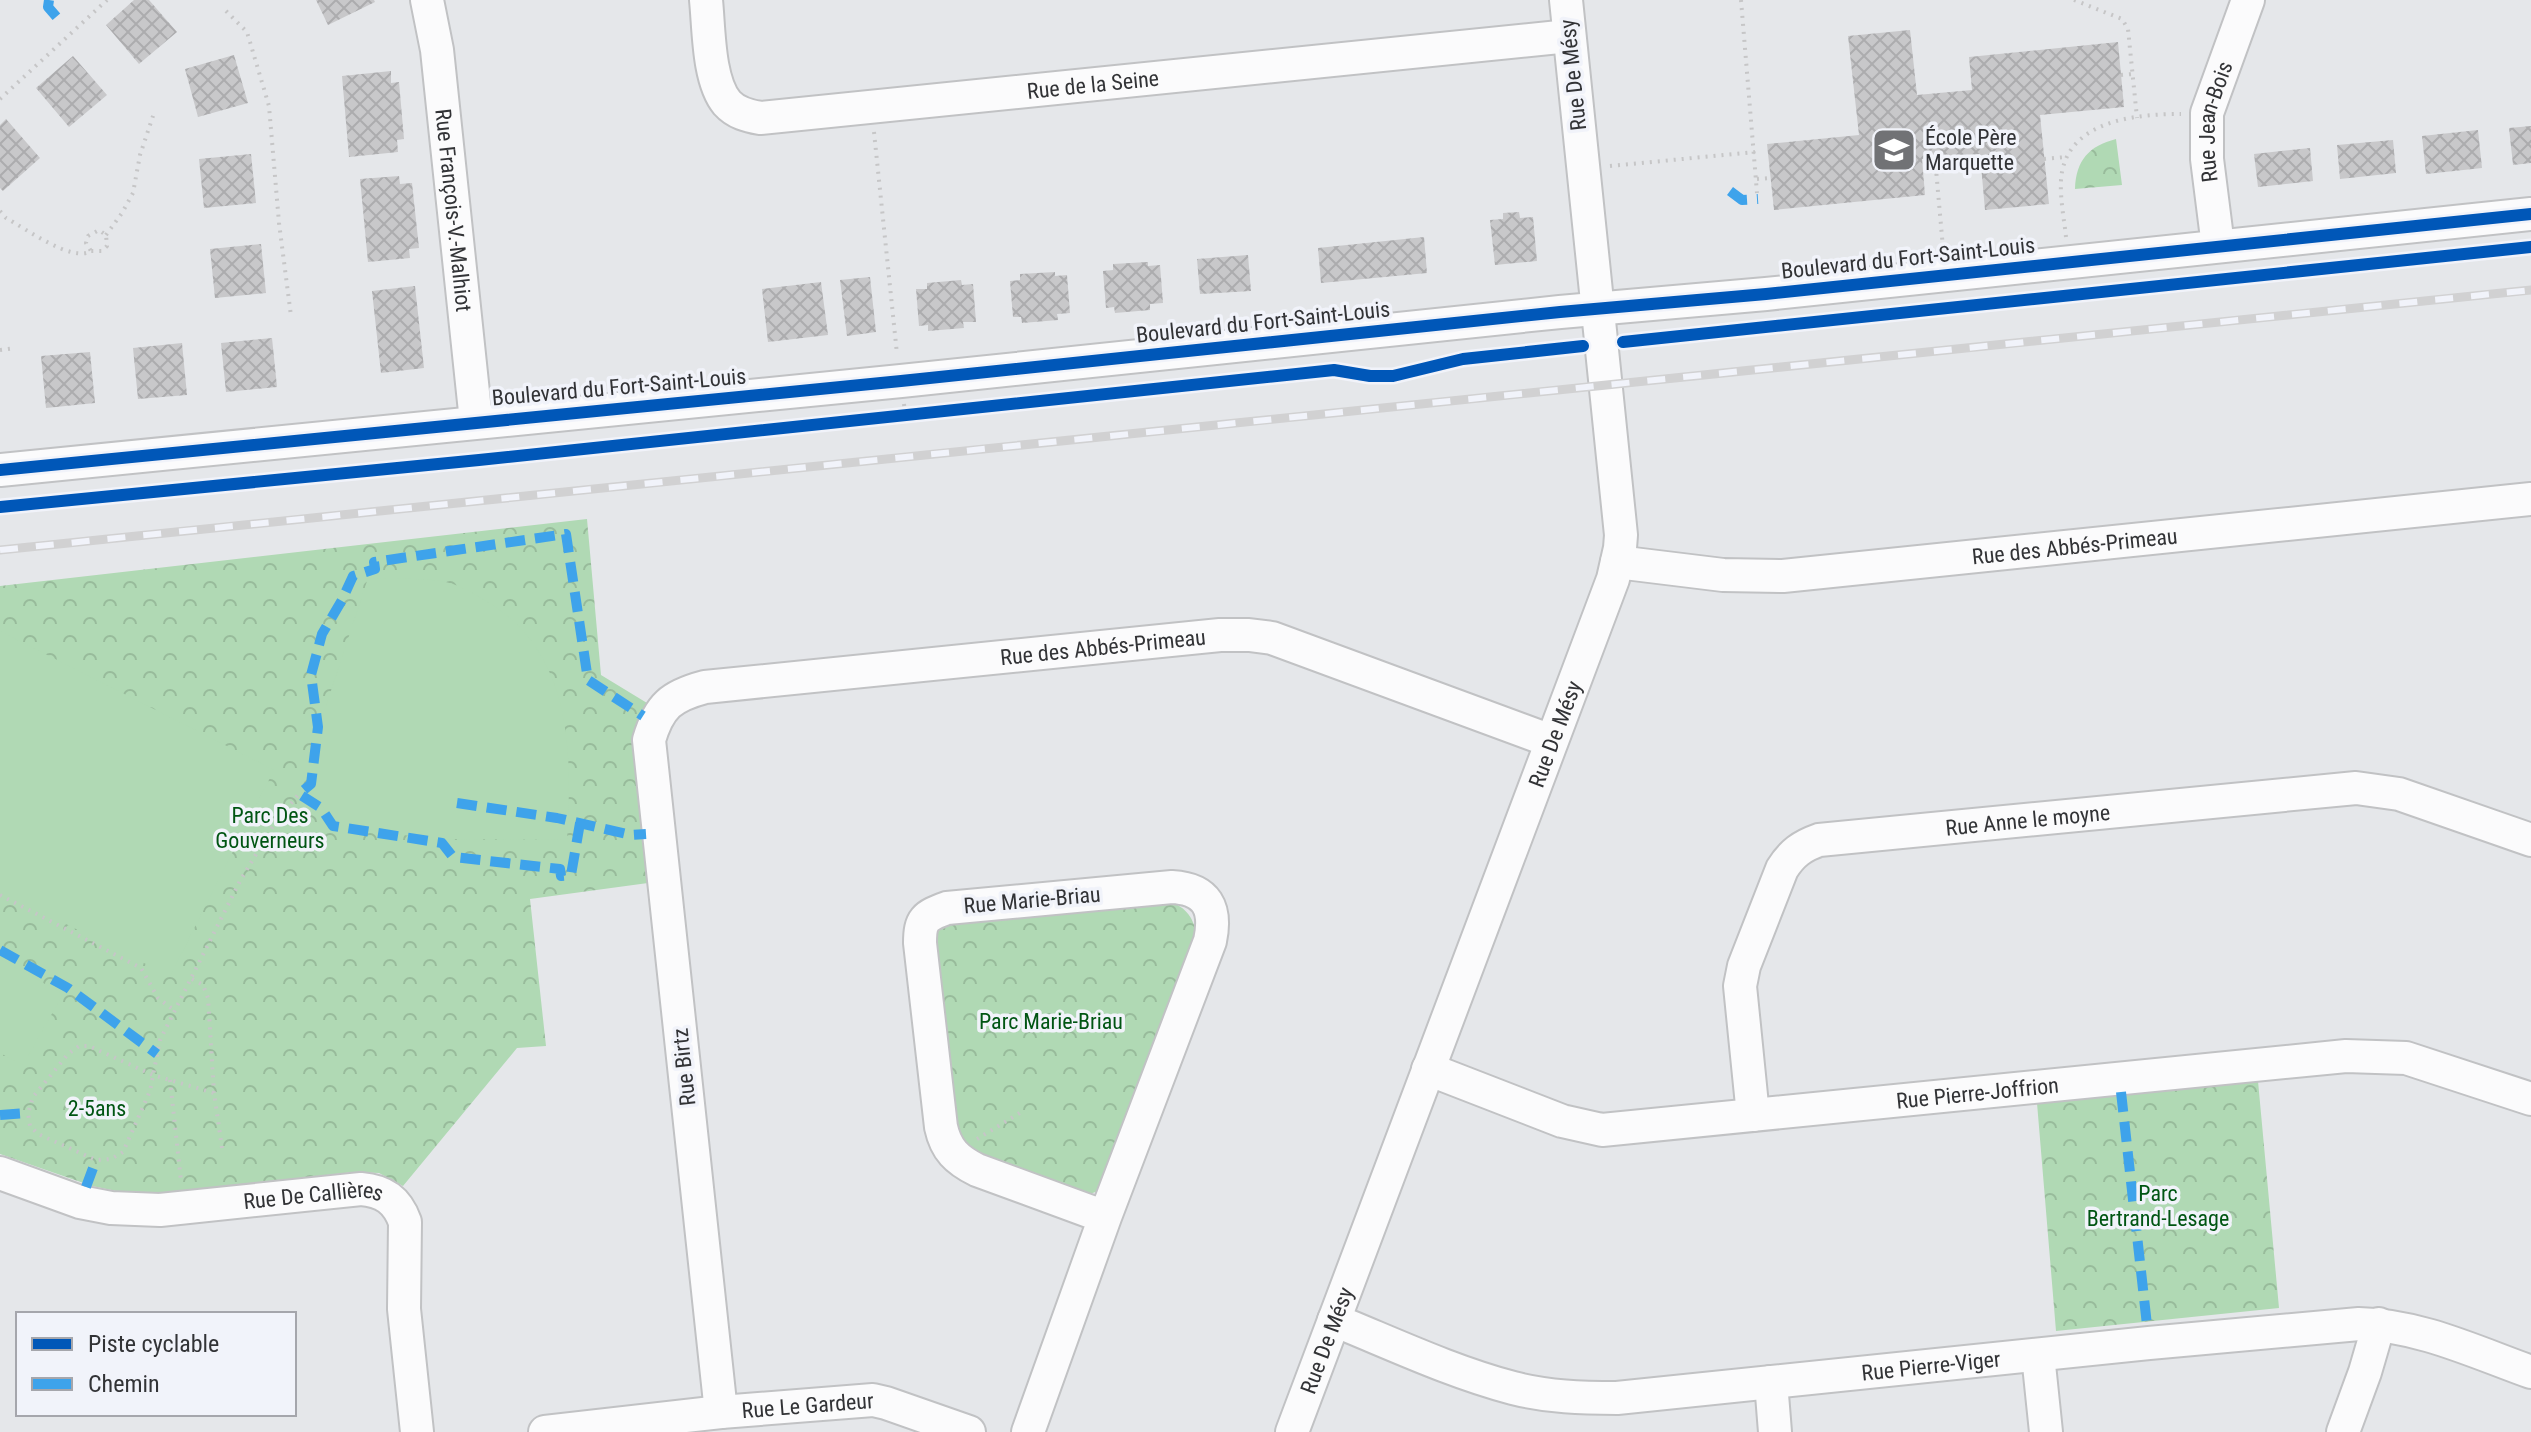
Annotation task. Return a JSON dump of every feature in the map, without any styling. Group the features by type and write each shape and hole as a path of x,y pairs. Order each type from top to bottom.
{"street":[{"name":"Rue François-V.-Malhiot","path":"427,0 437,50 476,421"},
{"name":"Rue de la Seine","path":"706,0 714,74 719,90 729,105 744,115 760,118 1569,36"},
{"name":"Rue De Mésy","path":"1292,1432 1617,562 1621,535 1566,0"},
{"name":"Rue Jean-Bois","path":"2218,246 2207,159 2207,113 2248,0"},
{"name":"Boulevard du Fort-Saint-Louis","path":"0,470 2531,214"},
{"name":"Rue des Abbés-Primeau","path":"1617,562 1723,575 1783,576 2531,499"},
{"name":"Rue des Abbés-Primeau","path":"654,723 665,705 682,693 705,687 1240,635 1272,638 1551,741"},
{"name":"Rue Birtz","path":"654,723 649,740 721,1412"},
{"name":"Rue Anne le moyne","path":"1753,1115 1741,1001 1742,974 1782,869 1789,857 1802,846 1819,840 1853,836 2356,788 2399,794 2531,840"},
{"name":"Rue Marie-Briau","path":"1028,1432 1105,1217 1210,941 1212,911 1205,899 1195,891 1172,887 947,908 925,918 920,928 920,943 941,1127 948,1148 977,1170 1105,1217"},
{"name":"Rue Pierre-Joffrion","path":"1428,1069 1562,1121 1588,1128 1616,1130 2346,1056 2406,1058 2531,1099"},
{"name":"Rue De Callières","path":"0,1173 80,1202 132,1209 160,1210 361,1189 385,1194 401,1211 405,1222 404,1309 417,1432"},
{"name":"Rue Pierre-Viger","path":"1334,1320 1485,1379 1576,1398 1617,1398 2289,1329 2379,1324 2423,1333 2531,1372"},
{"path":"2343,1432 2379,1324"},
{"path":"2038,1355 2046,1432"},
{"path":"1771,1382 1775,1432"},
{"name":"Rue Le Gardeur","path":"545,1432 605,1429 721,1412 873,1400 969,1432"}],"path":[{"path":"0,99 107,0"},
{"path":"1741,0 1757,193"},
{"path":"2074,0 2122,19 2128,29 2137,118"},
{"path":"226,11 247,32 269,106 291,316"},
{"path":"2121,75 2133,74"},
{"path":"0,211 6,218 69,253 85,255 91,251 102,251 107,246 106,235 133,193 140,155 154,113"},
{"path":"2066,237 2061,178 2066,157 2078,140 2110,122 2188,114"},
{"path":"873,122 897,358"},
{"path":"1603,167 1755,152"},
{"path":"2044,159 2066,157"},
{"path":"1935,158 1946,274"},
{"path":"1757,179 1770,178"},
{"path":"91,251 86,243 88,236 99,230 106,235"},
{"path":"0,350 15,348"},
{"path":"885,416 921,413"},
{"path":"214,1093 153,1075 89,1046 79,1046 68,1054 33,1097 28,1113 30,1126 38,1134 96,1160 111,1159 123,1152 150,1091 153,1075 160,1040 240,881 276,821 299,794"},
{"path":"0,895 141,968 158,998 175,1011"},
{"path":"192,978 203,985 208,998 214,1093 222,1148"},
{"path":"170,1080 182,1193"},
{"path":"969,1145 1023,1111"}],"green space":[{"path":"2116,139 2122,185 2075,189 2081,162 2091,150"},
{"name":"Parc Des Gouverneurs","path":"587,519 601,675 647,703 637,723 633,751 648,883 530,899 546,1046 517,1048 403,1186 379,1173 354,1172 164,1193 121,1192 92,1186 0,1154 0,586"},
{"path":"368,578 432,580 461,587 491,604 518,626 538,651 562,709 567,741 567,840 429,839 335,824 313,793 324,712"},
{"path":"0,631 274,770 170,976 0,891"},
{"name":"Parc Marie-Briau","path":"1169,901 1189,914 1197,937 1098,1191 1090,1194 1078,1192 972,1152 955,1130 934,943 936,935 951,923"},
{"path":"0,959 63,994 23,1065 0,1053"},
{"name":"Parc Bertrand-Lesage","path":"2258,1081 2279,1308 2056,1331 2037,1103"}],"building":[{"path":"134,0 149,0 177,32 139,64 106,25"},
{"path":"316,0 374,0 375,2 328,25"},
{"path":"1910,30 1917,95 1972,90 1969,57 2118,42 2124,107 2040,115 2049,204 1985,210 1980,154 1922,159 1925,195 1774,210 1767,144 1859,135 1848,36"},
{"path":"234,55 248,103 198,117 185,69"},
{"path":"73,56 107,95 69,127 36,88"},
{"path":"391,71 391,83 399,82 404,139 397,140 398,152 349,157 342,76"},
{"path":"6,119 40,158 3,191 0,188 0,125"},
{"path":"2531,126 2531,163 2513,165 2509,128"},
{"path":"2478,130 2482,168 2426,174 2422,136"},
{"path":"2393,140 2396,173 2340,179 2337,145"},
{"path":"2310,148 2313,181 2258,187 2254,154"},
{"path":"251,154 256,203 204,208 199,159"},
{"path":"399,176 400,184 412,183 419,248 409,249 410,258 368,262 360,179"},
{"path":"1519,212 1520,218 1533,217 1537,261 1495,265 1490,220 1503,219 1503,213"},
{"path":"1424,237 1427,273 1321,283 1318,248"},
{"path":"261,244 266,293 215,298 210,249"},
{"path":"1248,255 1251,291 1200,294 1197,259"},
{"path":"1148,262 1148,266 1160,265 1163,303 1150,304 1150,310 1115,313 1114,307 1106,308 1103,271 1113,270 1113,264"},
{"path":"1055,272 1055,276 1067,275 1070,313 1057,314 1058,320 1022,323 1021,317 1013,317 1010,281 1020,280 1020,274"},
{"path":"870,277 876,332 847,336 840,280"},
{"path":"961,280 962,285 973,284 976,322 963,322 964,328 928,331 928,325 919,326 916,289 927,289 927,283"},
{"path":"821,282 828,335 768,342 762,289"},
{"path":"415,286 424,368 381,373 372,291"},
{"path":"272,338 277,387 226,392 221,343"},
{"path":"182,343 187,395 138,399 133,348"},
{"path":"90,352 95,403 46,408 41,356"}],"railway":[{"path":"0,550 2531,290"}],"marked path":[{"path":"49,0 48,7 60,21"},
{"path":"1730,191 1742,200 1758,199"},
{"path":"580,823 571,875 561,876 560,869 453,857 442,843 333,826 321,808 299,794 311,784 318,727 311,675 322,634 353,576 375,569 374,562 566,534 588,680 643,716"},
{"path":"457,803 557,818 631,835 646,834"},
{"path":"0,950 68,988 157,1054"},
{"path":"2121,1092 2147,1325"},
{"path":"0,1115 28,1113"},
{"path":"86,1187 96,1160"}],"cycle path":[{"path":"0,470 1560,312 1766,294 2531,214"},
{"path":"1623,342 2531,247"},
{"path":"0,507 1334,370 1393,376 1463,359 1583,346"}],"place":[{"name":"École Père Marquette","path":"1894,150"}],"park label":[{"name":"2-5ans","path":"97,1108"}]}
